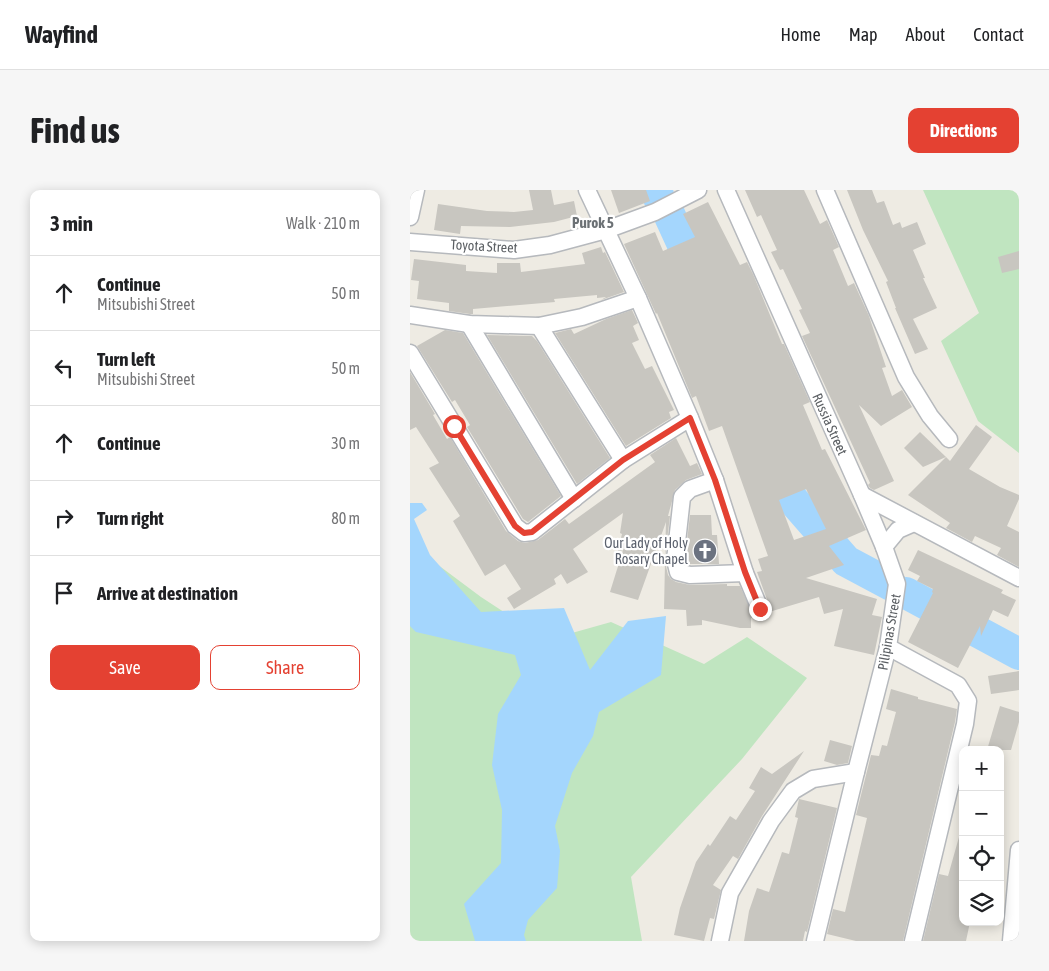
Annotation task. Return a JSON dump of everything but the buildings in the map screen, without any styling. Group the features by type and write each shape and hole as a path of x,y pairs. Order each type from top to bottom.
{"street":[{"path":"410,217 416,190"},
{"path":"587,190 638,298 690,418 715,480 745,572 760,609"},
{"name":"Toyota Street","path":"410,242 514,250 550,246 606,230 655,212 698,190"},
{"name":"Russia Street","path":"726,190 862,496"},
{"path":"826,190 906,377 930,416 949,439"},
{"path":"410,316 469,324 539,326 582,317 638,298"},
{"path":"469,324 574,499"},
{"path":"539,326 623,460"},
{"path":"410,353 515,526 524,533 532,532 623,460 690,418"},
{"path":"715,480 690,489 682,497 675,560 678,572 690,575 745,572"},
{"path":"862,496 1019,578"},
{"name":"Pilipinas Street","path":"815,941 888,647 898,584 862,496"},
{"path":"884,547 898,530 914,523"},
{"path":"888,647 958,685 968,701 965,724 913,941"},
{"path":"720,941 730,893 772,820 793,792 813,779 856,772"},
{"path":"1011,941 1019,850"}],"green space":[{"path":"923,190 1019,190 1019,453 978,421 941,341 979,313"},
{"path":"410,544 481,597 547,640 611,622 704,664 747,637 807,678 742,759 631,877 642,941 410,941"}],"water":[{"path":"410,503 422,503 427,510 414,519 430,555 481,612 564,608 590,670 628,621 666,616 661,675 599,712 593,736 572,773 555,826 560,851 557,888 528,920 524,935 526,941 475,941 464,904 501,863 502,810 492,765 498,714 521,675 515,655 416,632 410,626"}],"waterway":[{"path":"656,190 659,198"},
{"path":"669,214 701,284"},
{"path":"775,455 792,499 846,561 891,585"},
{"path":"906,593 1019,654"}],"place":[{"name":"Our Lady of Holy Rosary Chapel","path":"705,551"}],"district":[{"name":"Purok 5","path":"593,222"}],"route":[{"path":"454,426 515,526 524,533 532,532 623,460 690,418 715,480 745,572 760,609"}]}
